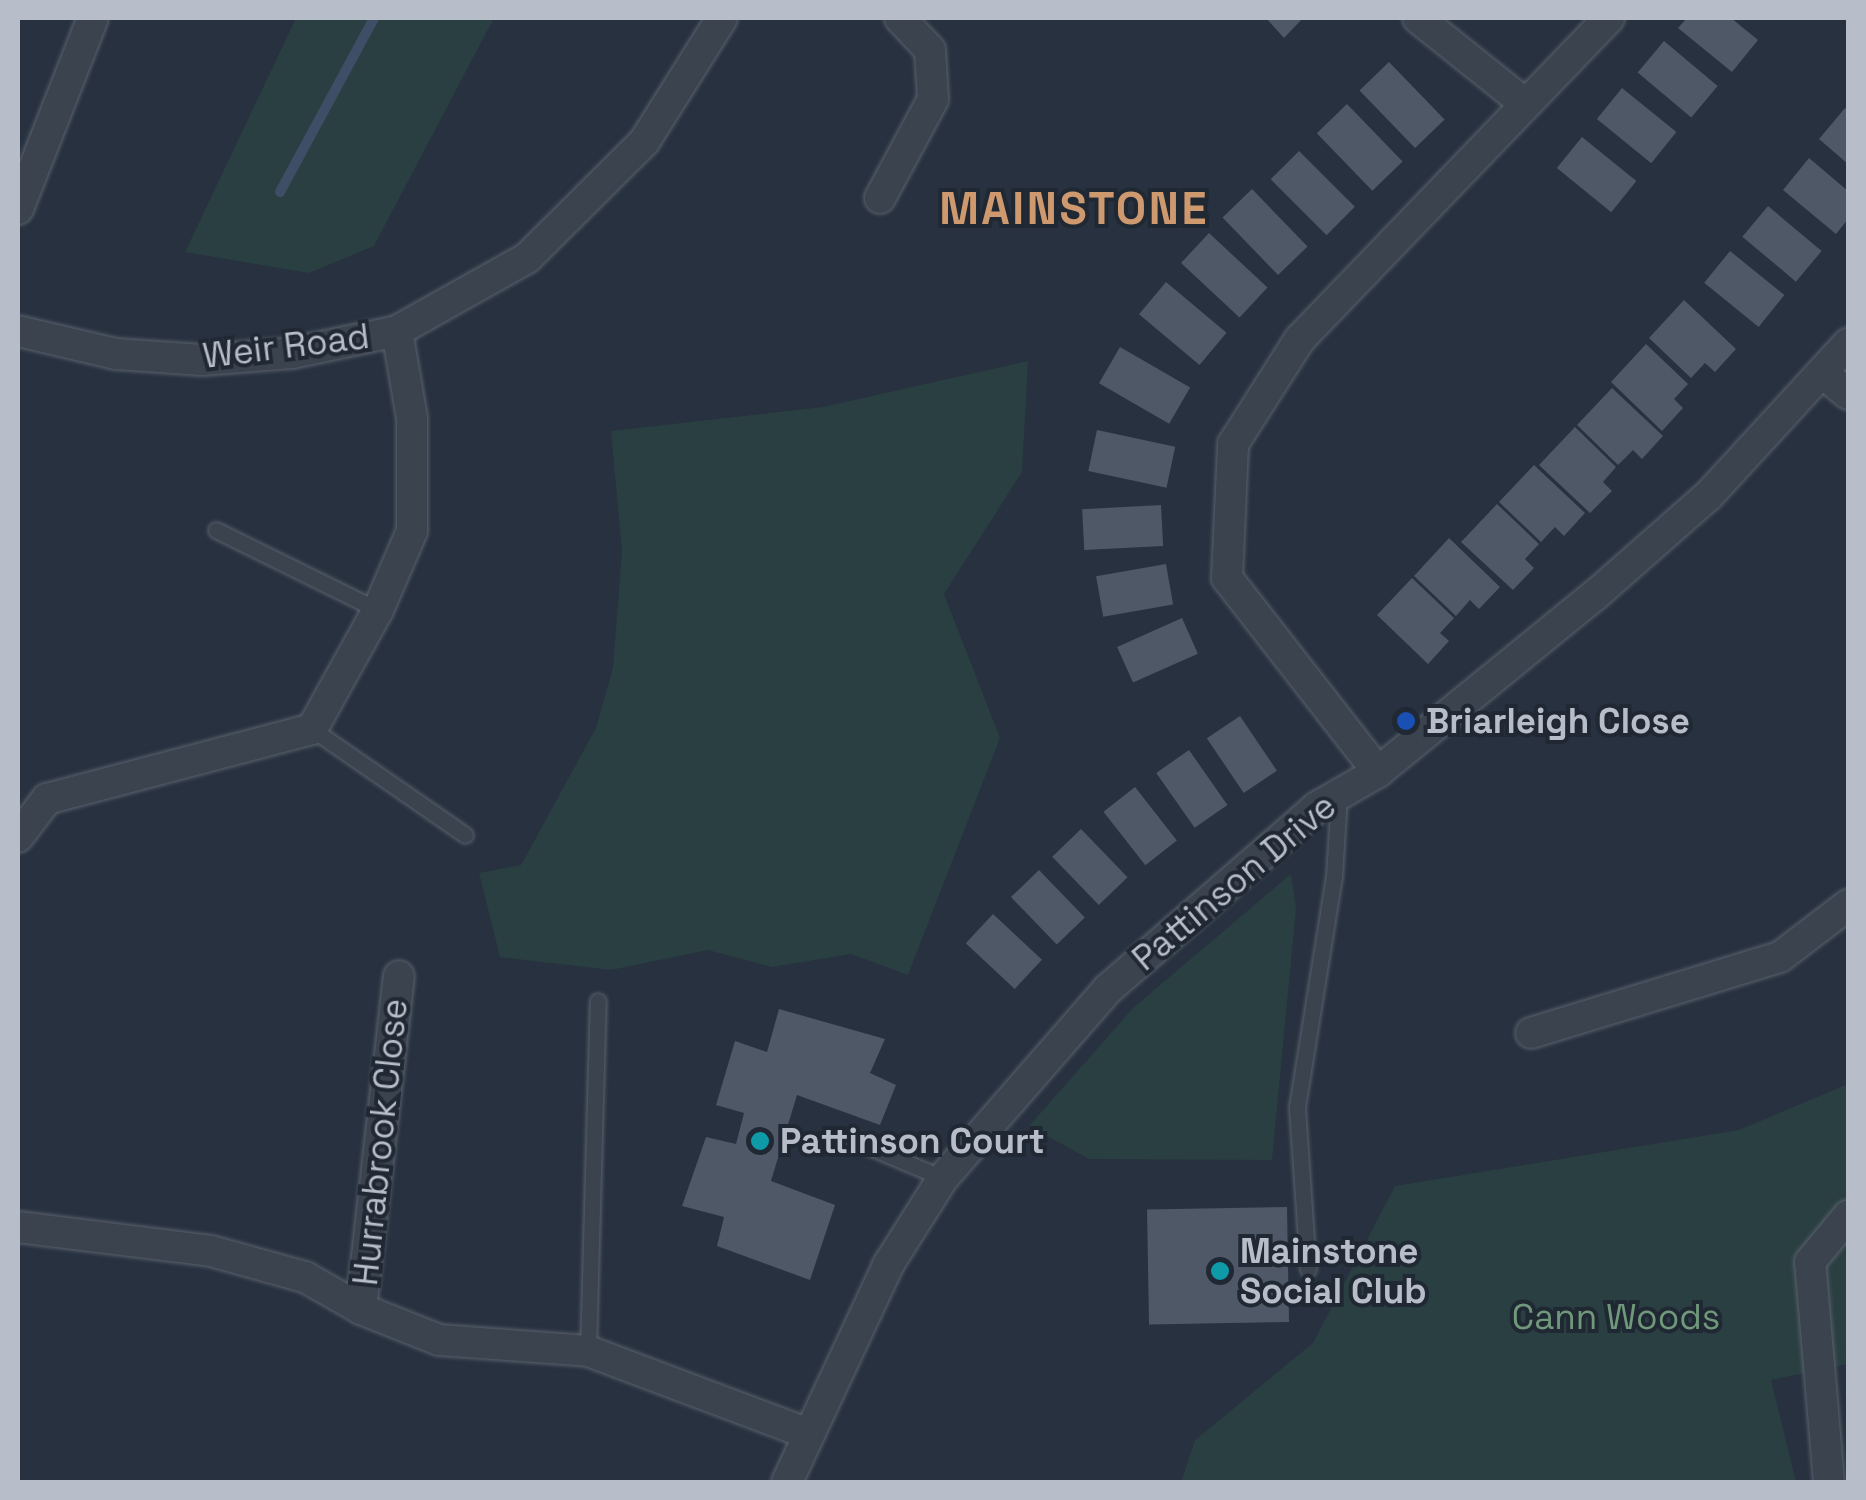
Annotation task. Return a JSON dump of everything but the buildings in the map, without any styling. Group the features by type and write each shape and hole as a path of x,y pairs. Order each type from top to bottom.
{"street":[{"path":"18,209 93,18"},
{"name":"Weir Road","path":"18,331 116,354 202,360 292,353 397,330 526,258 644,142 722,18"},
{"path":"880,198 933,99 930,50 900,18"},
{"path":"1418,18 1523,102"},
{"path":"1378,772 1227,578 1233,444 1300,339 1523,102 1610,18"},
{"path":"18,838 47,799 312,729 378,610 412,531 412,418 397,330"},
{"name":"Pattinson Drive","path":"787,1482 888,1265 943,1178 1108,989 1340,791 1378,772 1708,496 1848,344"},
{"path":"1824,374 1848,394"},
{"path":"1532,1033 1780,957 1848,904"},
{"name":"Hurrabrook Close","path":"361,1309 399,976"},
{"path":"1829,1482 1810,1262 1848,1216"},
{"path":"18,1227 211,1251 304,1277 361,1309 439,1340 588,1351 810,1434"}],"lane":[{"path":"216,530 378,610"},
{"path":"312,729 465,836"},
{"path":"1308,1269 1297,1106 1334,877 1340,791"},
{"path":"588,1351 598,1001"},
{"path":"853,1140 943,1178"}],"green space":[{"path":"296,18 494,18 374,246 309,273 185,252"},
{"path":"1028,361 1022,472 944,594 1000,738 908,975 851,954 772,967 708,950 611,970 500,957 479,873 521,865 596,728 613,668 622,551 611,431 823,407"},
{"path":"1291,874 1296,909 1272,1160 1089,1159 1029,1126 1133,1008"},
{"name":"Cann Woods","path":"1848,1084 1848,1364 1771,1380 1796,1482 1181,1482 1195,1440 1313,1343 1395,1186 1739,1130"}],"waterway":[{"path":"280,192 374,18"}],"place":[{"name":"Briarleigh Close","path":"1406,721"},
{"name":"Pattinson Court","path":"760,1141"},
{"name":"Mainstone Social Club","path":"1220,1271"}],"district":[{"name":"MAINSTONE","path":"1074,209"}]}
